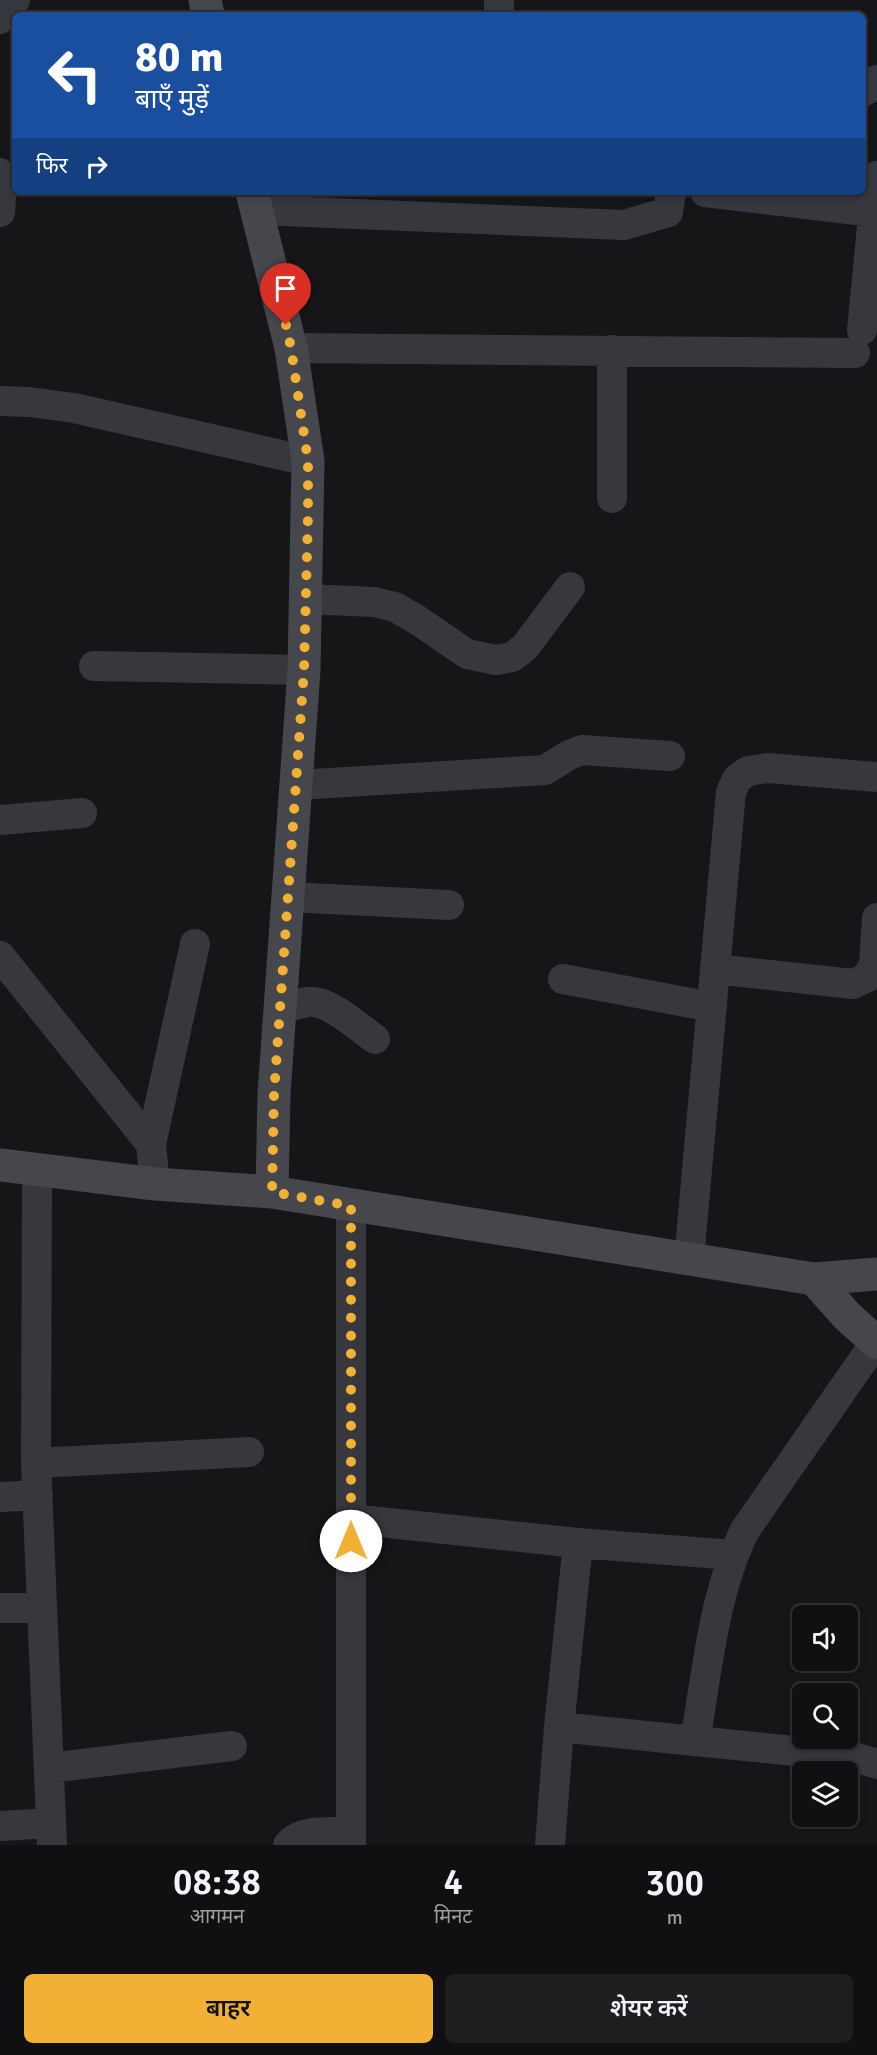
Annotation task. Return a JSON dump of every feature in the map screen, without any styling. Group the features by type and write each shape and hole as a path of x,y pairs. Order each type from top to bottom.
{"street":[{"path":"0,19 15,0"},
{"path":"866,90 873,86 877,80"},
{"path":"0,173 2,187 0,212"},
{"path":"291,348 612,350 867,326 876,190"},
{"path":"272,1192 274,1094 304,670 308,461 291,348 255,201 624,225 668,212 671,195"},
{"path":"612,350 612,498"},
{"path":"0,401 30,402 74,408 308,461"},
{"path":"306,599 374,602 394,607 467,654 496,660 512,657 525,647 570,587"},
{"path":"94,666 304,670"},
{"path":"296,785 545,770 582,750 670,756"},
{"path":"689,1259 731,792 737,779 748,771 768,768 877,777"},
{"path":"0,820 82,813"},
{"path":"288,897 449,905"},
{"path":"715,969 853,984 866,978 874,965 877,918"},
{"path":"155,1184 151,1144 195,944"},
{"path":"0,956 151,1144"},
{"path":"563,979 712,1007"},
{"path":"280,1009 309,1002 320,1003 330,1007 375,1039"},
{"path":"0,1166 155,1184 272,1192 814,1279 877,1274"},
{"path":"0,1826 52,1834 36,1463 37,1170"},
{"path":"288,1845 295,1838 305,1834 351,1838 351,1519 345,1205"},
{"path":"695,1741 723,1587 733,1555 745,1530 877,1341 847,1316 814,1279"},
{"path":"36,1463 249,1452"},
{"path":"0,1497 38,1495"},
{"path":"351,1519 578,1543 733,1555"},
{"path":"550,1845 559,1727 578,1543"},
{"path":"0,1608 42,1608"},
{"path":"559,1727 854,1757 877,1764"},
{"path":"49,1768 232,1746"}],"route":[{"path":"286,325 308,461 308,515 304,670 274,1094 272,1192 351,1206 351,1541"}]}
